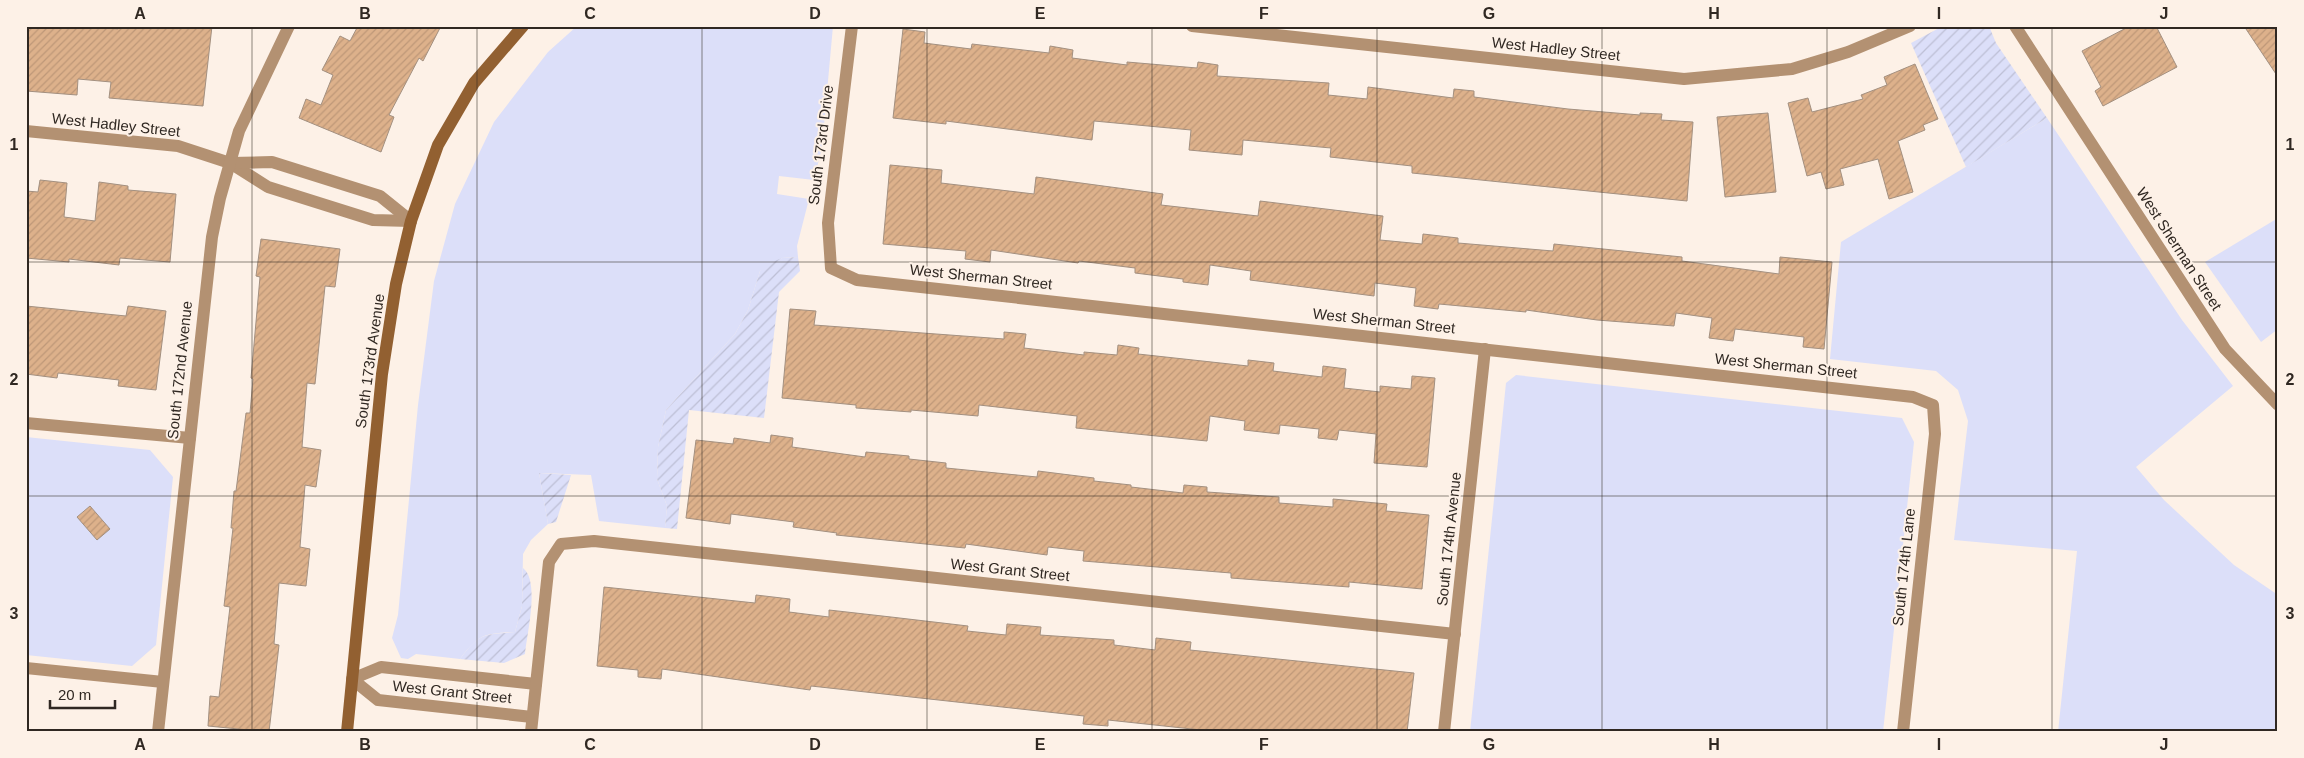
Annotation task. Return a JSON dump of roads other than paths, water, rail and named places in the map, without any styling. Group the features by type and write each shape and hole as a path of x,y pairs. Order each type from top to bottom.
{"street":[{"name":"South 172nd Avenue","path":"158,732 212,237 239,131 290,26"},
{"name":"South 173rd Avenue","path":"347,732 382,374 396,284 410,221 438,145 474,83 522,26"},
{"name":"South 173rd Drive","path":"831,268 828,223 852,26"},
{"name":"West Hadley Street","path":"1192,26 1684,79 1792,69 1848,52 1910,26"},
{"name":"West Sherman Street","path":"2015,26 2225,349 2278,405"},
{"name":"West Hadley Street","path":"26,131 178,146 230,163 268,187 373,220 410,221"},
{"name":"West Hadley Street","path":"230,163 272,162 371,193 380,196 410,221"},
{"name":"West Sherman Street","path":"831,268 857,280 1913,397 1933,405"},
{"name":"South 174th Avenue","path":"1444,732 1485,349"},
{"name":"South 174th Lane","path":"1904,732 1935,434 1933,405"},
{"path":"26,423 190,438"},
{"name":"West Grant Street","path":"532,717 378,700 352,679 381,667 536,684 549,562 561,544 594,542 1455,634"},
{"path":"26,668 163,682"},
{"path":"531,732 536,684"}]}
